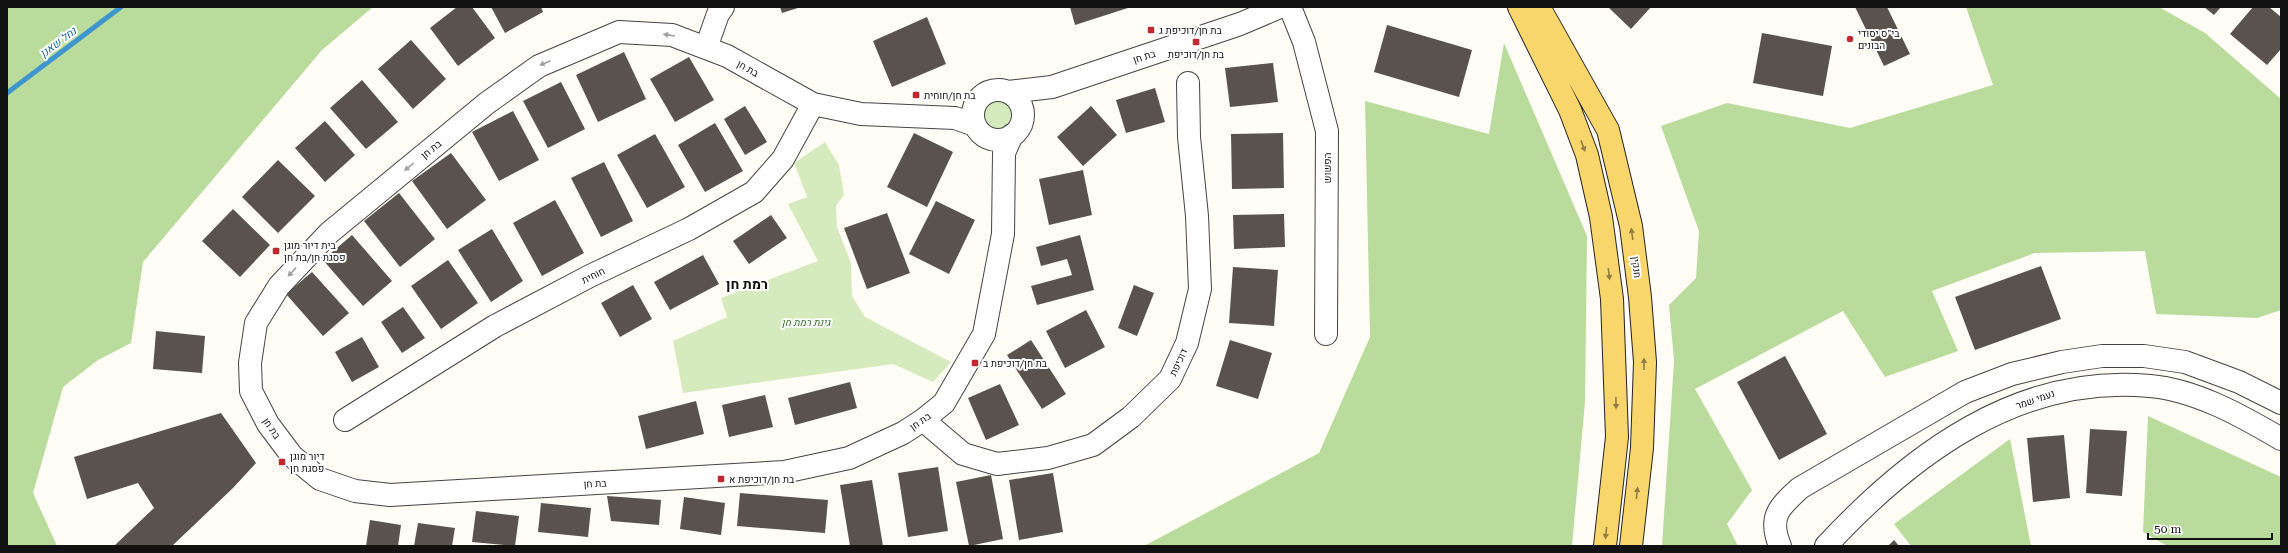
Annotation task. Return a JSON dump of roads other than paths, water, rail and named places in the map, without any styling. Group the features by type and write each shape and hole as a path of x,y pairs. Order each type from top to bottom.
{"main road":[{"path":"1504,7 1570,110"},
{"path":"1519,7 1570,110 1587,155 1601,217 1612,299 1617,437 1605,546"},
{"name":"חנקין","path":"1539,7 1608,130 1631,226 1640,297 1645,362 1642,448 1631,546"},
{"path":"1553,7 1608,130"}],"street":[{"path":"706,48 718,14 723,7"},
{"name":"בת חן","path":"1008,92 1052,87 1257,18 1280,7"},
{"name":"הפשוש","path":"1290,7 1304,42 1327,131 1326,334"},
{"path":"1257,18 1267,17 1284,24 1304,42"},
{"name":"בת חן","path":"981,131 955,118 938,116 861,114 813,104 726,56 672,35 619,32 539,66 487,103 329,232 279,286 256,323 250,363 251,391 268,424 292,456 320,479 355,491 390,495 784,472 849,458 903,433 923,420 944,403 984,334 1003,234 1003,161 1006,147 1012,135"},
{"name":"דוכיפת","path":"923,420 963,454 997,464 1048,458 1093,444 1132,417 1170,379 1187,343 1200,289 1197,216 1189,137 1188,83"},
{"name":"בת חן","path":"1023,113 1036,98 1052,87"},
{"path":"981,131 996,140 1012,135 1018,129 1023,113 1020,104 1008,92 991,91 977,100 973,117 981,131 1003,161"},
{"name":"בת חן","path":"938,116 977,100"},
{"name":"חוחית","path":"345,420 496,326 590,276 689,229 754,192 783,159 813,104"},
{"path":"1780,546 1774,523 1779,507 1800,488 1965,392 2012,374 2102,356 2144,356 2185,362 2239,382 2281,403"},
{"name":"נעמי שמר","path":"1826,546 1892,482 1927,454 1958,433 1997,413 2027,400 2052,392 2110,385 2150,386 2185,393 2224,408 2281,439"}],"waterway":[{"name":"נחל שאנן","path":"7,93 121,7"}],"place":[{"name":"בת חן/דוכיפת ג","path":"1151,30"},
{"name":"בי\"ס יסודי הבונים","path":"1850,39"},
{"name":"בת חן/דוכיפת","path":"1196,42"},
{"name":"בת חן/חוחית","path":"916,95"},
{"name":"בית דיור מוגן פסגת חן/בת חן","path":"276,251"},
{"name":"בת חן/דוכיפת ב","path":"975,363"},
{"name":"דיור מוגן פסגת חן","path":"282,462"},
{"name":"בת חן/דוכיפת א","path":"721,479"}],"district":[{"name":"רמת חן","path":"747,284"}],"park label":[{"name":"גינת רמת חן","path":"806,322"}]}
